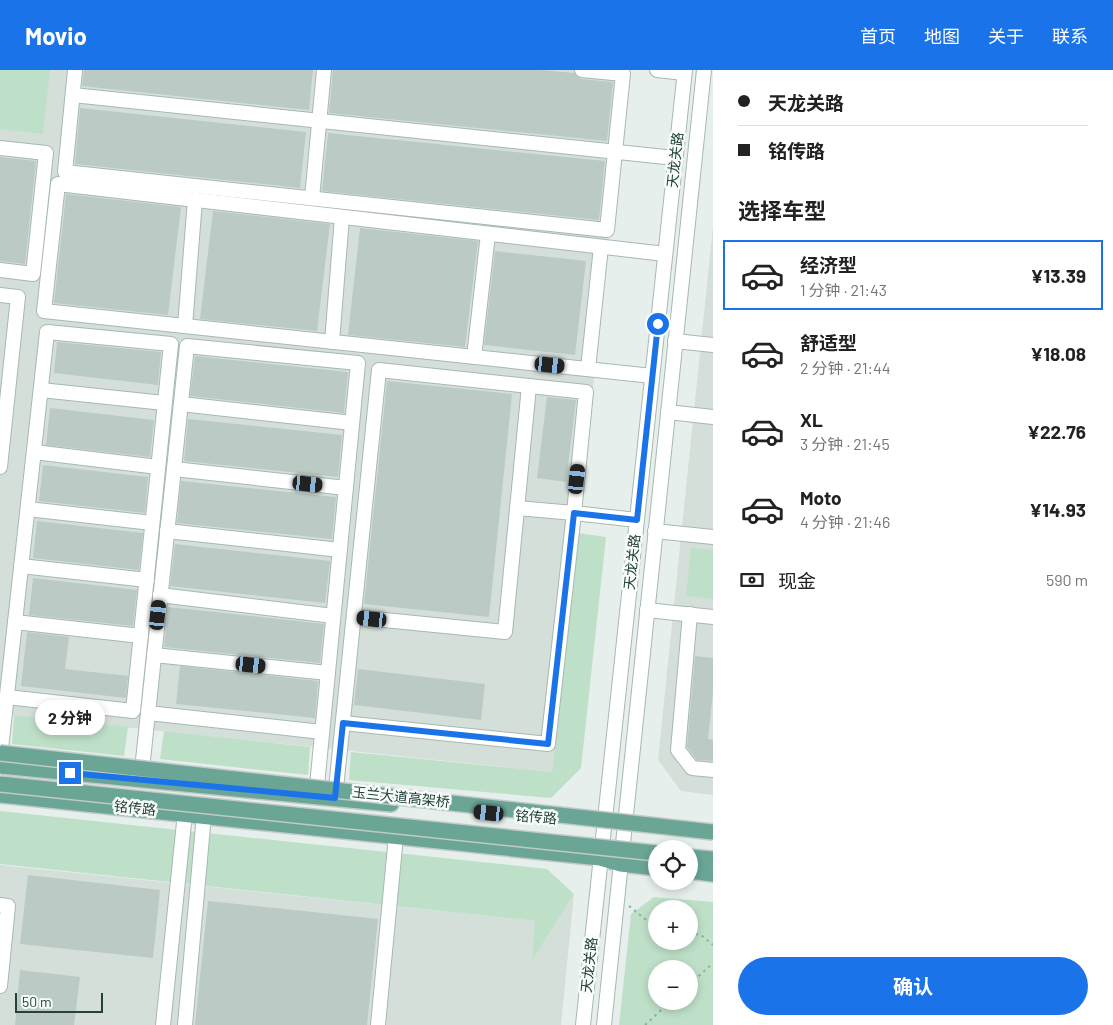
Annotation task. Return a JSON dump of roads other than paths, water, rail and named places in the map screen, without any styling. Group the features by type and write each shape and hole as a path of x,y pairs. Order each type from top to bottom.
{"main road":[{"name":"玉兰大道高架桥","path":"0,753 713,833"},
{"name":"铭传路","path":"0,766 713,833"},
{"path":"0,784 648,852"},
{"name":"铭传路","path":"0,795 600,858 621,864 648,867"},
{"path":"698,858 713,859"},
{"path":"698,872 713,874"}],"street":[{"path":"75,70 65,172 607,230 623,74 582,70"},
{"path":"312,198 324,70"},
{"path":"657,70 684,72"},
{"name":"天龙关路","path":"604,1025 704,70"},
{"name":"天龙关路","path":"583,1025 684,72"},
{"path":"73,96 675,158"},
{"path":"0,148 46,153 33,274 0,270"},
{"path":"652,376 44,311 58,184 665,254"},
{"path":"185,326 195,200"},
{"path":"332,342 342,217"},
{"path":"474,357 488,234"},
{"path":"588,369 601,247"},
{"path":"0,295 18,297 0,467"},
{"path":"0,758 48,332 170,344 133,711 7,697"},
{"path":"675,341 713,345"},
{"path":"141,779 187,346 358,363 316,796"},
{"path":"335,798 379,370 586,392 548,744 343,723"},
{"path":"354,617 505,632 529,386"},
{"path":"41,390 164,404"},
{"path":"181,404 352,423"},
{"path":"668,412 713,417"},
{"path":"34,452 158,467"},
{"path":"174,469 346,488"},
{"path":"517,508 637,520"},
{"path":"28,509 152,523"},
{"path":"655,530 713,537 713,530"},
{"path":"167,531 340,550"},
{"path":"21,566 147,580"},
{"path":"160,596 334,616"},
{"path":"647,610 713,617"},
{"path":"690,614 678,750 692,768 713,770"},
{"path":"15,622 141,636"},
{"path":"154,655 328,673"},
{"path":"148,713 322,732"},
{"path":"163,1025 185,813"},
{"path":"185,1025 204,815"},
{"path":"378,1025 396,836"},
{"path":"0,905 8,906 0,986"}]}
